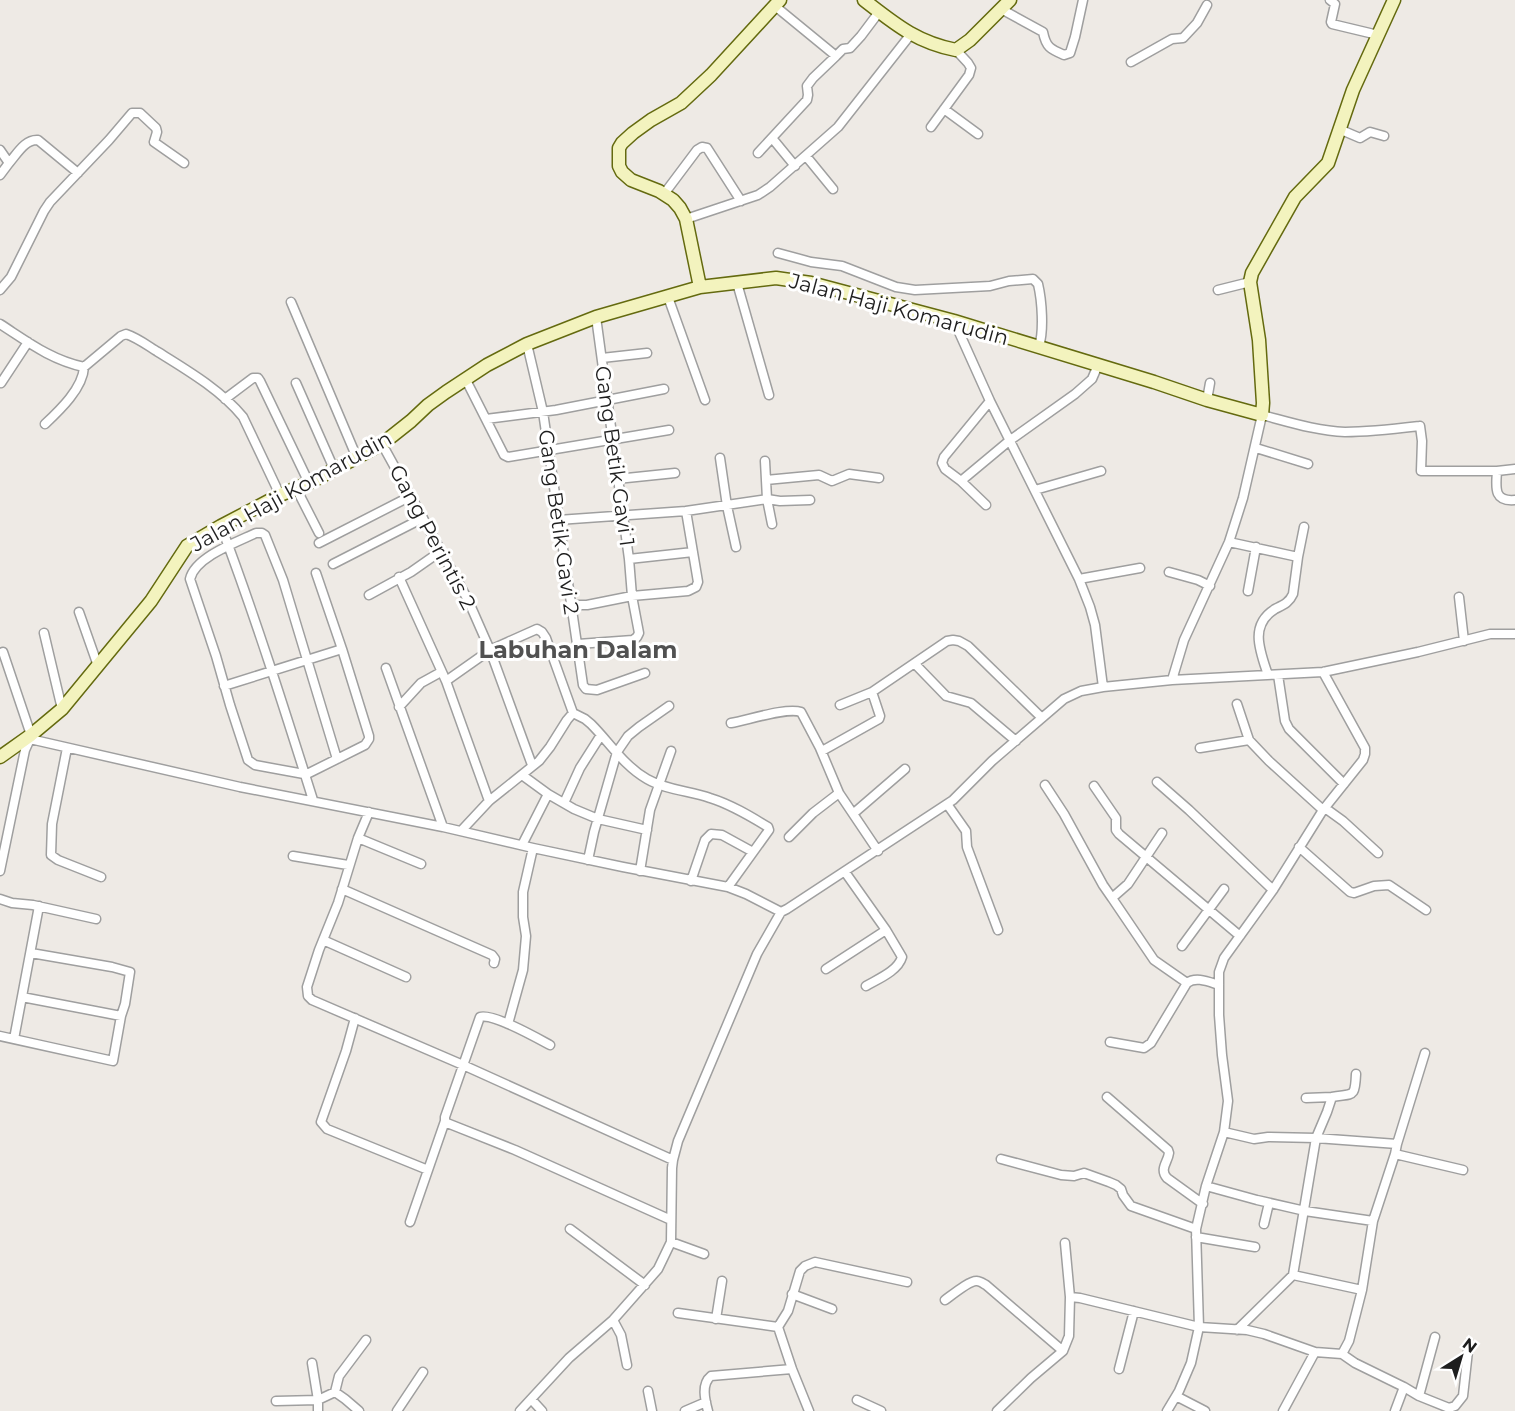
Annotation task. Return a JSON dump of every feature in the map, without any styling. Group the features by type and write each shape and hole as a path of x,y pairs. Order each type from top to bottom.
{"street":[{"path":"864,0 911,34 936,45 956,50 971,68 969,75 931,127"},
{"path":"956,50 970,40 1005,4 1043,32 1045,43 1051,50 1064,55 1070,53 1076,37 1083,0"},
{"path":"1172,680 1184,640 1229,542 1256,448 1263,410 1259,340 1250,282 1252,273 1295,197 1328,163 1353,90 1394,0"},
{"path":"1335,1 1332,24 1378,35"},
{"path":"1131,62 1172,39 1183,38 1197,23 1207,2"},
{"path":"700,287 686,219 673,200 631,180 622,172 618,157 622,143 651,120 681,103 711,75 778,3 836,56"},
{"path":"758,153 807,100 808,85 843,49 851,47 879,12"},
{"path":"686,219 764,192 838,127 911,34"},
{"path":"944,109 978,134"},
{"path":"0,290 11,277 44,211 132,113 140,113 156,128 155,144 184,163"},
{"path":"1339,129 1360,138 1370,132 1384,136"},
{"path":"772,138 795,166"},
{"path":"0,175 27,142 35,139 78,173"},
{"path":"664,194 697,150 702,147 707,148 741,201"},
{"path":"0,150 9,163"},
{"path":"806,156 834,189"},
{"path":"778,253 811,262 842,266 896,286 915,290 990,286 1009,281 1033,279 1039,286 1040,342"},
{"name":"Jalan Haji Komarudin","path":"0,757 30,737 62,709 151,601 187,546 220,526 280,495 309,483 382,444 446,392 488,365 527,344 596,316 700,287 776,278 811,283 1040,342 1098,365 1154,382 1208,392 1263,410"},
{"path":"1218,290 1250,282"},
{"path":"737,283 769,395"},
{"path":"668,297 705,400"},
{"path":"291,302 357,458"},
{"name":"Gang Betik Gavi 1","path":"578,644 636,639 639,633 632,596 596,316"},
{"path":"954,321 1009,441 1079,579 1095,625 1103,687"},
{"path":"0,324 48,355 69,364 84,367"},
{"path":"84,367 126,334 194,374 243,417 280,495"},
{"path":"1,383 28,342"},
{"name":"Gang Betik Gavi 2","path":"527,344 543,412 583,686 589,690 597,690 645,673"},
{"path":"602,358 647,353"},
{"path":"961,481 1009,441 1092,379 1098,365"},
{"path":"45,424 71,396 84,375 84,367"},
{"path":"225,399 253,378 258,378 309,483"},
{"path":"466,380 504,455 508,457 669,430"},
{"path":"296,383 334,469"},
{"path":"486,419 543,412 664,389"},
{"path":"986,506 961,481 945,469 942,463 944,457 990,401"},
{"path":"1263,410 1302,425 1343,432 1420,426 1421,471 1515,469"},
{"name":"Gang Perintis 2","path":"382,444 468,600 490,650 532,765"},
{"path":"1256,448 1308,464"},
{"path":"720,458 736,547"},
{"path":"765,461 767,499 772,524"},
{"path":"1035,490 1101,471"},
{"path":"1497,471 1497,494 1507,501 1515,500"},
{"path":"617,479 675,473"},
{"path":"766,480 820,475 832,481 849,474 879,478"},
{"path":"296,488 319,533"},
{"path":"319,543 411,496"},
{"path":"558,520 686,511 767,499 810,500"},
{"path":"571,605 587,605 632,596 688,591 696,587 698,582 686,511"},
{"path":"333,564 423,518"},
{"path":"220,526 229,546 313,800"},
{"path":"1268,675 1258,632 1260,624 1268,614 1291,599 1304,527"},
{"path":"316,573 369,739 365,745 337,759 304,774 255,765 250,762 190,579 196,568 207,557 256,533 265,535 283,580 337,759"},
{"path":"1229,542 1298,557"},
{"path":"1248,591 1256,547"},
{"path":"369,595 411,572 441,550"},
{"path":"629,560 693,552"},
{"path":"1079,579 1140,568"},
{"path":"1169,572 1198,580 1210,586"},
{"path":"399,578 446,681 489,801"},
{"path":"1459,597 1464,641"},
{"path":"79,612 98,666"},
{"path":"446,681 490,650 537,629 542,632 573,713 585,719 626,764 648,780 711,798 768,827 769,830 728,887"},
{"path":"44,633 62,709"},
{"path":"520,1411 569,1358 613,1320 658,1269 671,1242 673,1160 678,1141 758,954 781,912 878,851 953,800 993,761 1064,699 1081,691 1172,680 1323,672 1490,634 1515,634"},
{"path":"840,705 872,692 939,645 952,640 968,646 1042,718"},
{"path":"225,686 342,649"},
{"path":"0,871 25,750 30,737 3,652"},
{"path":"915,664 946,696 971,703 1016,741"},
{"path":"386,668 443,827"},
{"path":"399,707 421,683 441,672"},
{"path":"1167,1411 1191,1363 1199,1327 1196,1233 1206,1186 1224,1131 1228,1101 1219,1015 1220,972 1224,958 1273,890 1324,809 1363,760 1365,754 1365,748 1323,672"},
{"path":"1278,675 1289,729 1344,784"},
{"path":"822,751 879,719 872,692"},
{"path":"1237,704 1249,740 1269,762 1324,809 1343,821 1378,853"},
{"path":"588,860 617,752 628,736 669,705"},
{"path":"731,723 788,711 798,710 804,715 839,793 878,851"},
{"path":"461,831 489,801 538,761 573,713"},
{"path":"564,803 580,768 601,735"},
{"path":"30,737 67,748 240,787 443,827 533,849 640,871 728,887 781,912"},
{"path":"1200,748 1249,740"},
{"path":"67,748 52,824 51,855 101,877"},
{"path":"640,871 650,810 670,751"},
{"path":"854,813 905,769"},
{"path":"522,775 574,809 598,819 647,830"},
{"path":"1157,782 1273,890"},
{"path":"1045,785 1064,814 1103,885 1154,960 1187,983"},
{"path":"1094,786 1116,818 1116,830 1240,936"},
{"path":"789,837 813,813 839,793"},
{"path":"522,845 548,794"},
{"path":"947,804 966,831 967,848 998,930"},
{"path":"369,812 348,865 342,889 307,987 308,996 312,1000 673,1160"},
{"path":"1112,898 1128,884 1161,833"},
{"path":"692,881 705,840 711,834 722,835 753,852"},
{"path":"358,838 421,864"},
{"path":"1299,847 1350,892 1389,885 1426,910"},
{"path":"508,1024 523,970 526,936 523,892 533,849"},
{"path":"293,856 348,865"},
{"path":"844,872 901,953 902,960 889,972 866,987"},
{"path":"342,889 492,956 495,963"},
{"path":"1182,946 1224,889"},
{"path":"0,899 96,919"},
{"path":"14,1039 39,906"},
{"path":"826,969 886,930"},
{"path":"323,940 406,977"},
{"path":"0,1036 113,1061 130,972 31,953"},
{"path":"1110,1042 1144,1048 1151,1043 1187,983 1196,979 1219,985"},
{"path":"22,997 121,1016"},
{"path":"410,1222 480,1017 486,1016 508,1024 550,1045"},
{"path":"355,1018 321,1122 327,1129 428,1170"},
{"path":"1342,1354 1349,1341 1362,1290 1373,1221 1425,1053"},
{"path":"1306,1098 1350,1096 1355,1090 1356,1074"},
{"path":"1107,1097 1168,1150 1170,1153 1162,1170 1163,1174 1203,1204"},
{"path":"1237,1330 1293,1275 1316,1138 1332,1097"},
{"path":"445,1121 671,1220"},
{"path":"1224,1131 1254,1139 1316,1138 1397,1144"},
{"path":"1395,1154 1463,1170"},
{"path":"1001,1159 1061,1175 1074,1176 1084,1173 1116,1185 1131,1206 1196,1233 1255,1247"},
{"path":"1206,1186 1305,1211 1373,1221"},
{"path":"1264,1224 1269,1203"},
{"path":"570,1229 645,1285"},
{"path":"671,1242 704,1254"},
{"path":"997,1411 1063,1351 1069,1336 1070,1297 1065,1243"},
{"path":"778,1327 788,1311 800,1271 815,1262 908,1282"},
{"path":"1293,1275 1362,1290"},
{"path":"716,1319 722,1281"},
{"path":"945,1300 971,1282 980,1282 1063,1351"},
{"path":"792,1294 832,1310"},
{"path":"1070,1297 1199,1327 1247,1330 1315,1352 1342,1354 1419,1396 1449,1408 1455,1406 1463,1396 1468,1351"},
{"path":"1119,1369 1134,1311"},
{"path":"678,1313 778,1327"},
{"path":"613,1320 621,1335 627,1365"},
{"path":"778,1327 809,1411"},
{"path":"1419,1396 1435,1337"},
{"path":"335,1392 339,1376 366,1340"},
{"path":"1283,1411 1315,1352"},
{"path":"312,1363 318,1411"},
{"path":"685,1411 707,1407 705,1383 711,1376 792,1369"},
{"path":"397,1411 423,1372"},
{"path":"1395,1411 1404,1387"},
{"path":"648,1391 652,1411"},
{"path":"276,1401 318,1400 335,1392"},
{"path":"335,1392 359,1411"},
{"path":"1176,1396 1205,1411"},
{"path":"531,1399 542,1411"},
{"path":"857,1400 881,1411"}],"district":[{"name":"Labuhan Dalam","path":"578,649"}]}
